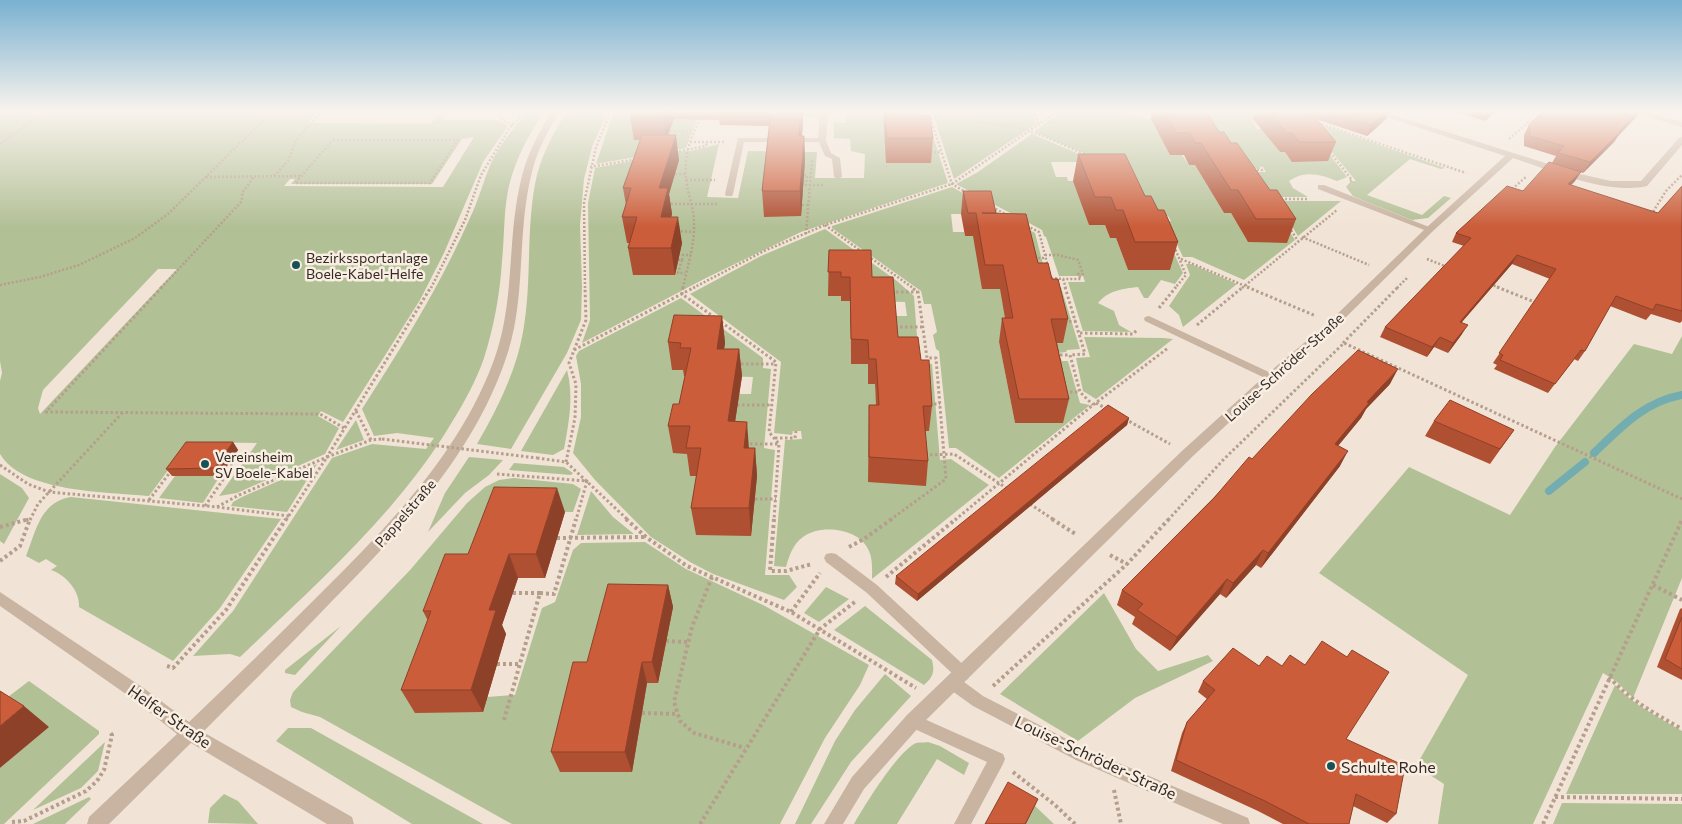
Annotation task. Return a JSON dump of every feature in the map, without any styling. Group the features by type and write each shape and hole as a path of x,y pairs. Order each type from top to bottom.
{"street":[{"name":"Pappelstraße","path":"96,824 375,548 436,476 466,430 481,404 502,351 515,290 518,216 523,183 534,149"},
{"path":"1493,149 1604,182 1634,186 1644,184 1674,149"},
{"name":"Louise-Schröder-Straße","path":"833,824 858,782 912,721 1188,453 1271,377 1333,324 1430,229 1511,155"},
{"name":"Helfer Straße","path":"0,598 139,694 189,733 345,824"}],"lane":[{"path":"729,194 739,149"},
{"path":"826,149 828,154 836,158 838,177"},
{"path":"1321,187 1430,229"},
{"path":"1149,319 1271,377"},
{"path":"831,558 872,589 958,678"},
{"name":"Louise-Schröder-Straße","path":"958,678 978,701 1082,754 1242,824"},
{"path":"912,721 997,759 962,824"}],"path":[{"path":"0,285 34,278 67,268 119,247 152,227 234,149"},
{"path":"273,176 288,161 292,149"},
{"path":"324,149 295,183 430,183 452,149"},
{"path":"167,666 173,668 226,610 391,357 425,299 465,220 487,162 496,149"},
{"path":"566,462 575,418 576,384 569,363 586,320 584,203 595,149"},
{"path":"668,153 685,149"},
{"path":"682,294 694,232 686,180 687,149"},
{"path":"806,234 812,172 812,149"},
{"path":"574,350 764,251 825,225 952,184 1003,149"},
{"path":"1073,149 1090,157"},
{"path":"700,824 745,748 820,629 872,589 1095,404 1184,335 1344,204 1341,183 1352,180 1328,149"},
{"path":"1398,149 1521,192"},
{"path":"930,152 941,152 952,184 969,194"},
{"path":"590,167 639,158"},
{"path":"1246,170 1262,170 1260,166"},
{"path":"1253,170 1256,175"},
{"path":"810,185 806,185 806,175 807,172 812,172"},
{"path":"675,174 686,174"},
{"path":"206,177 300,176"},
{"path":"1648,219 1666,191 1682,176"},
{"path":"254,177 242,193 242,201 46,412 320,414 344,428"},
{"path":"686,180 732,180"},
{"path":"666,204 722,204 723,198 729,194"},
{"path":"1278,199 1310,199"},
{"path":"986,203 1012,218"},
{"path":"802,205 808,205"},
{"path":"1286,221 1298,241"},
{"path":"1021,222 1039,232 1045,257 1051,279 1081,279 1078,274 1083,274 1078,260 1058,255 1045,257 1027,258"},
{"path":"825,225 918,292 927,358"},
{"path":"668,231 694,232"},
{"path":"1302,237 1386,272"},
{"path":"1080,333 1134,334 1186,275 1174,245"},
{"path":"1170,253 1178,253"},
{"path":"1433,253 1427,259 1453,269"},
{"path":"686,273 678,273 680,260 683,254 691,255"},
{"path":"1180,258 1333,324"},
{"path":"978,701 1127,564 1224,459 1413,273"},
{"path":"1043,276 1050,276"},
{"path":"1047,356 1085,354 1063,279"},
{"path":"1488,283 1540,305"},
{"path":"1058,284 1065,284"},
{"path":"888,292 918,292"},
{"path":"890,297 896,292"},
{"path":"682,294 776,362 769,432 779,444 770,571 786,571 831,558 864,539 946,479 936,358 921,358"},
{"path":"1063,302 1070,302"},
{"path":"1058,322 1076,321"},
{"path":"894,328 922,328"},
{"path":"1322,333 1682,499"},
{"path":"1070,354 1080,392 1095,404 1113,412"},
{"path":"731,364 776,364"},
{"path":"1057,392 1080,392"},
{"path":"927,404 940,404"},
{"path":"737,405 772,405"},
{"path":"356,410 371,440"},
{"path":"0,561 20,546 38,504 123,412"},
{"path":"1121,417 1188,453 1216,453 1224,459"},
{"path":"774,438 796,438 796,431"},
{"path":"217,507 239,495 371,440 382,439 566,462 646,537 687,566 791,612 935,700"},
{"path":"736,444 779,444"},
{"path":"923,455 954,454 1014,493"},
{"path":"148,501 177,463"},
{"path":"205,506 233,465 228,465"},
{"path":"0,466 28,484 49,492 217,507 289,516"},
{"path":"497,474 587,481"},
{"path":"513,593 554,594 587,481"},
{"path":"755,499 776,499"},
{"path":"1022,499 1094,546 1127,564"},
{"path":"0,527 30,519"},
{"path":"1543,824 1682,520"},
{"path":"557,538 646,537"},
{"path":"791,612 831,558"},
{"path":"712,577 688,642 674,702 680,721 694,733 745,748"},
{"path":"1653,585 1682,600"},
{"path":"504,720 540,594"},
{"path":"666,641 688,642"},
{"path":"497,664 520,664"},
{"path":"1609,677 1626,695 1640,705 1682,729"},
{"path":"642,713 678,714"},
{"path":"12,822 24,822 86,791 97,781 104,770 112,735 109,731"},
{"path":"997,759 1055,805 1075,824"},
{"path":"1116,769 1113,782 1121,824"},
{"path":"1555,797 1682,798"}],"green space":[{"name":"Bezirkssportanlage Boele-Kabel-Helfe","path":"0,149 455,149 432,184 291,184 295,179 290,179 284,186 443,187 466,149 492,149 483,162 444,253 420,300 343,422 321,411 318,416 339,428 325,454 237,493 219,496 257,443 189,442 149,496 90,491 46,483 27,476 11,467 0,454 0,381 2,373 0,361","holes":["158,269 177,269 40,414 38,408 43,390"]},
{"path":"499,149 522,149 509,185 500,286 491,334 484,358 466,399 431,455 381,517 326,575 240,657 230,654 193,656 233,611 332,458 372,444 426,449 434,438 397,433 374,436 362,409 446,269 472,213"},
{"path":"546,149 591,149 584,179 580,225 581,320 567,353 511,449 477,444 505,390 520,347 526,314 532,202 537,174"},
{"path":"601,149 678,149 596,164"},
{"path":"718,149 707,197 738,198 748,151 817,152 815,178 864,178 865,154 851,149 937,149 948,183 801,232 706,278 582,343 590,320 588,203 595,168 685,151"},
{"path":"944,149 998,149 954,179"},
{"path":"1010,149 1068,149 1114,169 1167,238 1183,273 1175,284 1161,280 1148,298 1144,298 1138,287 1111,293 1098,303 1114,311 1119,325 1131,332 1083,331 1068,282 1085,282 1083,276 1059,276 1042,230 956,184 978,172","holes":["1051,162 1084,162 1170,270 1128,270 1116,238 1110,238 1105,225 1089,225 1079,181 1068,181 1067,177 1056,177"]},
{"path":"1075,149 1178,149 1189,165 1195,165 1224,213 1231,213 1248,242 1203,149 1225,149 1255,179 1295,240 1244,280 1192,257 1183,257 1166,221 1171,221 1168,216 1153,214 1115,166"},
{"path":"1278,149 1280,152 1285,152 1292,161 1290,149 1326,149 1347,177 1337,181 1313,174 1301,175 1289,181 1293,188 1308,197 1274,197 1258,172 1266,172 1263,167 1259,166 1260,169 1247,168 1229,150"},
{"path":"1330,149 1392,149 1445,168 1441,169 1410,159 1367,195 1422,215 1444,196 1451,198 1428,218 1412,220 1353,196 1346,187 1351,181 1356,181"},
{"path":"952,187 1035,233 1049,287 1061,287 1080,349 1058,353 1062,361 1068,361 1080,403 1090,405 999,478 956,448 949,448 939,351 936,349 933,335 937,332 931,304 924,304 921,291 832,228 832,226","holes":["951,214 988,214 1063,423 1015,423 999,342 1011,304 1000,289 982,289 980,236 965,236 964,232 953,232"]},
{"path":"1276,201 1341,201 1298,236"},
{"path":"825,229 897,281 914,296 919,363 932,364 940,460 951,459 989,485 872,579 870,552 868,549 856,536 838,530 819,530 810,533 803,537 794,547 786,567 774,566 785,440 802,439 801,431 793,431 792,435 774,433 781,362 690,294 761,256","holes":["841,296 871,301 905,302 907,316 893,316 897,362 878,430 875,383 868,384 868,364 851,363 850,329 857,301 841,301"]},
{"path":"1186,264 1191,264 1237,284 1183,327 1179,315 1169,306 1190,275"},
{"path":"681,298 763,358 763,368 771,369 764,448 775,450 765,575 789,575 797,587 784,600 713,574 690,562 651,537 595,480 573,453 581,417 581,384 576,356 579,351","holes":["685,370 714,376 753,377 751,394 739,394 727,449 702,376"]},
{"path":"1682,336 1682,578 1633,698 1616,681 1603,673 1533,824 1438,824 1444,784 1416,766 1468,675 1319,573 1409,467 1510,515 1555,447 1634,344 1672,354"},
{"path":"1084,337 1173,339 1096,399 1083,391 1076,358 1090,357"},
{"path":"567,370 570,399 564,449 553,455 521,451"},
{"path":"356,420 364,440 336,450"},
{"path":"469,457 503,460 489,475 465,493 428,532 445,493"},
{"path":"514,463 564,467 573,473 571,475 509,470"},
{"path":"317,464 287,512 231,506 233,502 242,497"},
{"path":"0,474 22,488 29,498 4,544 0,541"},
{"path":"175,476 220,476 203,503 159,498"},
{"path":"514,478 573,484 581,489 573,512 503,511 487,697 515,695 542,608 555,602 573,550 581,543 645,542 686,569 765,606 869,665 860,685 825,738 780,824 512,824 320,717 291,707 290,700 293,692 411,569 467,503 485,487 499,480","holes":["581,683 647,683 631,772"]},
{"path":"591,491 613,517 634,534 577,535"},
{"path":"71,497 281,519 220,608 173,661 79,607 77,595 71,584 57,572 51,570 57,566 46,559 39,563 26,556 36,528 46,511 52,505"},
{"path":"826,587 849,599 819,622 804,613"},
{"path":"1104,593 1136,649 1158,671 1208,655 1213,661 1135,698 1078,741 1000,694"},
{"path":"865,606 932,660 932,674 924,685 834,630"},
{"path":"341,626 295,675 285,673 285,670"},
{"path":"885,674 911,696 851,762 811,824 795,824 835,741 855,710"},
{"path":"29,681 99,731 99,734 4,824 0,824 0,768 48,727 4,700"},
{"path":"1615,685 1638,705 1682,731 1682,794 1566,794"},
{"path":"288,728 311,728 483,824 412,824 276,741"},
{"path":"105,742 98,771 81,788 33,810"},
{"path":"928,742 940,746 969,763 964,775 937,759 897,824 854,824 865,805 900,756 916,743"},
{"path":"224,794 238,801 258,824 208,823 210,808"},
{"path":"89,797 91,799 65,824 33,824"},
{"path":"1562,803 1682,804 1682,824 1553,824"},
{"path":"1035,806 1054,824 1026,824"}],"building":[{"path":"637,149 671,149 659,188 668,188 661,217 678,217 671,248 628,248 637,217 622,217 631,188 623,188"},
{"path":"767,149 803,149 800,191 762,191"},
{"path":"1205,149 1242,149 1270,190 1277,190 1296,219 1256,219 1238,190 1231,190"},
{"path":"1561,149 1603,149 1590,162 1558,153"},
{"path":"1078,154 1125,154 1145,196 1151,196 1158,210 1164,210 1178,242 1135,242 1123,210 1116,210 1111,197 1095,197"},
{"path":"1549,162 1581,172 1568,184 1658,213 1682,186 1682,311 1656,304 1653,310 1616,296 1585,351 1581,350 1555,384 1500,360 1503,355 1499,353 1556,269 1517,255 1460,322 1468,325 1453,343 1440,337 1432,347 1385,327 1471,238 1456,233 1507,186 1523,191"},
{"path":"963,191 991,191 996,213 982,213 1026,214 1038,263 1048,263 1052,279 1058,279 1068,319 1051,319 1069,399 1019,399 1002,318 1013,318 1003,265 985,265 976,213 968,213"},
{"path":"829,250 871,250 872,277 893,277 898,337 918,337 921,360 929,360 932,406 923,406 928,461 869,457 869,405 879,405 876,359 869,359 868,340 851,339 850,277 841,277 841,272 828,272"},
{"path":"674,315 722,316 717,349 739,349 728,421 747,422 744,448 755,448 749,508 691,508 701,448 686,448 690,426 668,426 673,404 679,404 691,348 680,348 681,343 668,342"},
{"path":"1358,350 1398,369 1367,402 1369,403 1335,444 1348,451 1268,553 1263,550 1233,583 1227,579 1177,637 1137,610 1143,604 1122,590 1214,498 1249,457 1252,459 1312,394"},
{"path":"1450,400 1514,430 1500,449 1434,421"},
{"path":"1108,405 1129,418 918,594 896,576"},
{"path":"186,442 233,442 215,468 166,469"},
{"path":"494,487 557,488 536,554 509,554 489,610 496,610 471,690 401,690 431,611 423,611 445,554 468,554"},
{"path":"608,584 668,585 652,662 642,662 625,752 551,752 573,662 587,662"},
{"path":"1682,617 1682,669 1665,659"},
{"path":"1322,641 1347,657 1352,650 1389,672 1346,739 1405,766 1396,814 1356,794 1349,824 1309,824 1265,801 1176,760 1187,722 1215,690 1203,681 1233,648 1259,666 1267,656 1282,666 1290,655 1305,665"},
{"path":"0,691 24,706 0,726"},
{"path":"1008,782 1038,799 1025,824 985,824"}],"waterway":[{"path":"1594,453 1634,417 1656,403 1682,395"},
{"path":"1549,491 1585,462"}],"place":[{"name":"Bezirkssportanlage Boele-Kabel-Helfe","path":"296,265"},
{"name":"Vereinsheim SV Boele-Kabel","path":"205,464"},
{"name":"Schulte Rohe","path":"1331,766"}]}
